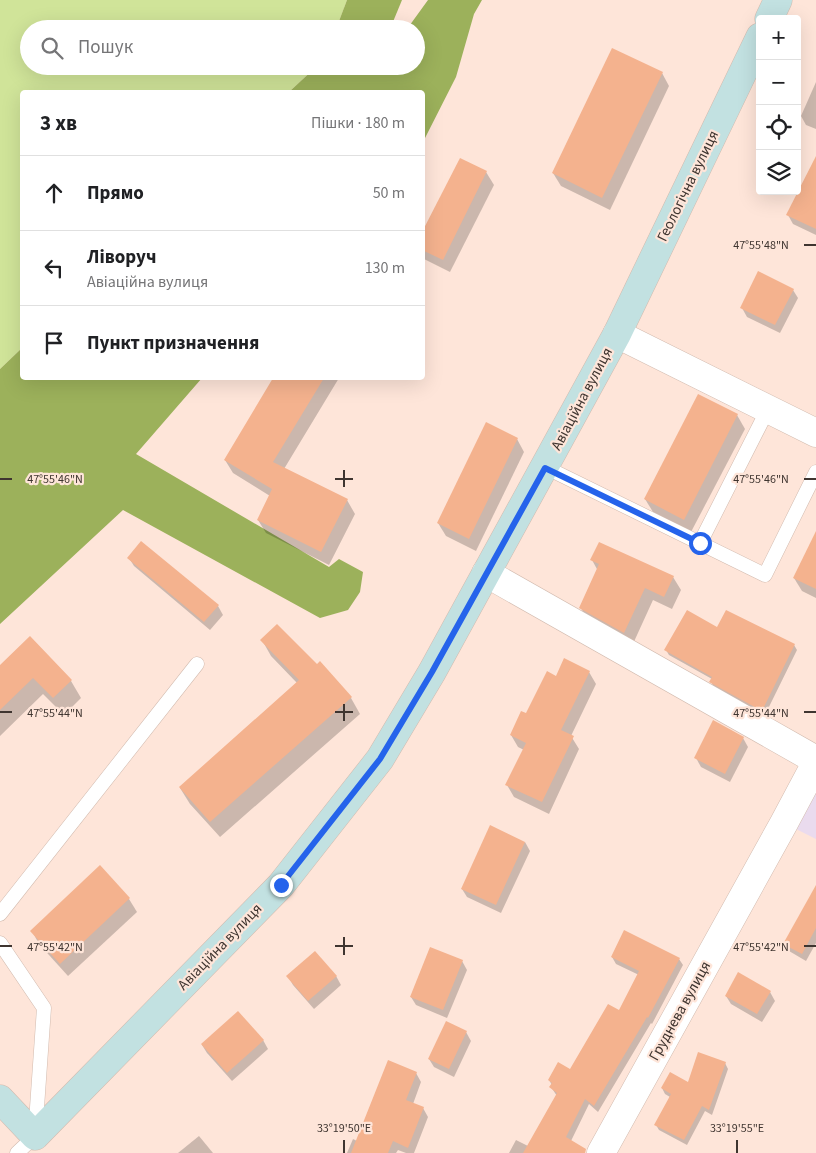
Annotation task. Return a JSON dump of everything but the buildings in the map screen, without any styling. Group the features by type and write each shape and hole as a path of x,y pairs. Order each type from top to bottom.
{"street":[{"path":"770,15 778,0"},
{"name":"Геологічна вулиця","path":"617,334 756,45"},
{"path":"617,334 816,433"},
{"name":"Авіаційна вулиця","path":"26,1144 281,885 380,759 432,672 617,334"},
{"path":"486,574 816,761"},
{"name":"Груднева вулиця","path":"601,1153 784,823 816,761"},
{"path":"0,1099 26,1144"}],"lane":[{"path":"700,543 768,409"},
{"path":"545,468 765,575 816,472"},
{"path":"0,914 197,664"},
{"path":"0,943 44,1008 26,1144"}],"shaded area":[{"path":"816,763 816,839 784,823"}],"green space":[{"path":"0,0 347,0 339,20 20,20 20,75 307,75 291,90 20,90 20,350 0,369"},
{"path":"347,0 402,0 394,20 339,20"},
{"path":"428,0 482,0 474,14 456,77 425,138 425,90 291,90 307,75 425,75 425,20 414,20"},
{"path":"20,350 20,380 200,380 136,454 329,567 339,559 363,572 360,592 348,610 320,618 123,510 0,624 0,369"}],"route":[{"path":"281,885 380,759 432,672 545,468 700,543"}]}
